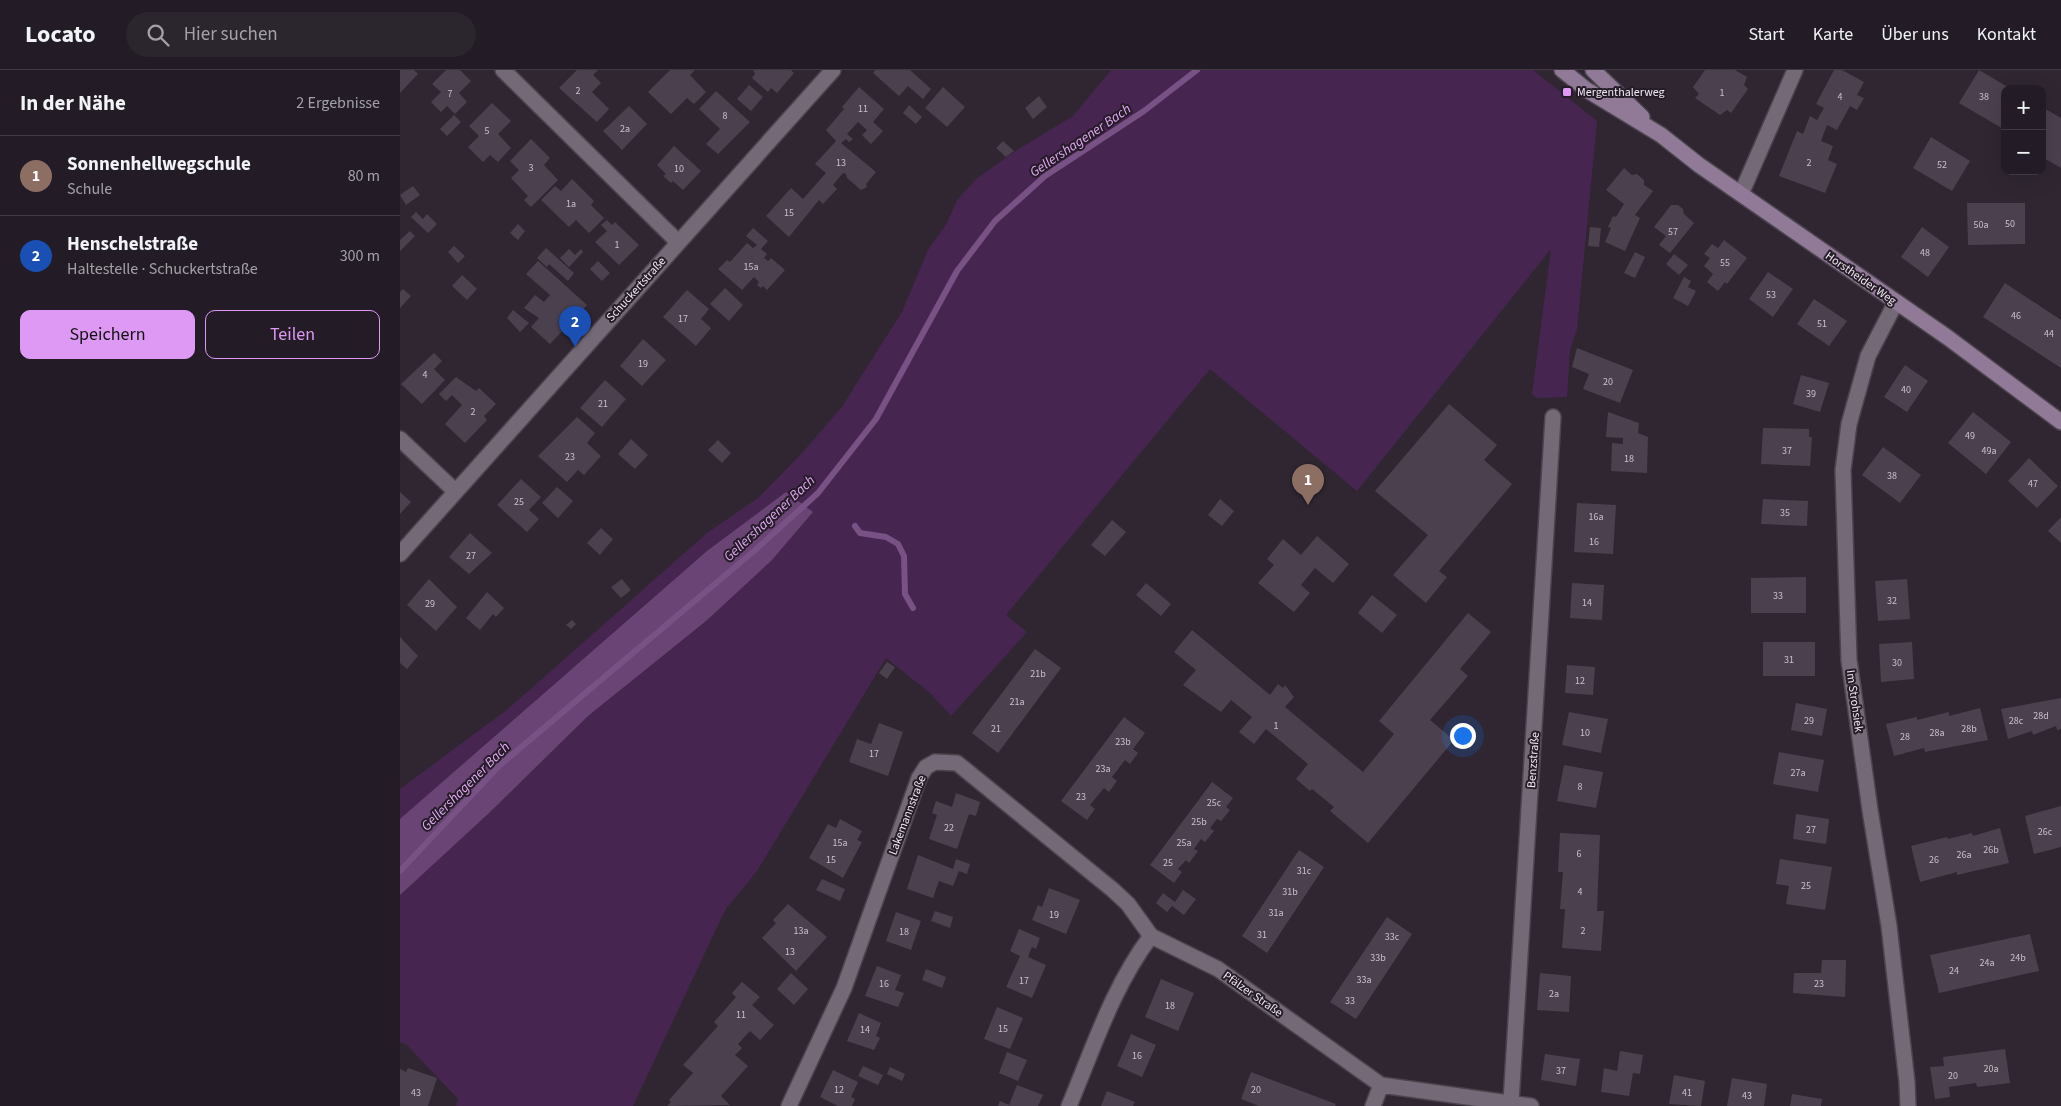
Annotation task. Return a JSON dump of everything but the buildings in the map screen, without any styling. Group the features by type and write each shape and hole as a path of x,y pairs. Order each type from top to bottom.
{"street":[{"path":"504,70 678,242"},
{"name":"Schuckertstraße","path":"400,554 833,70"},
{"name":"Horstheider Weg","path":"1562,70 1587,90 1661,135 1741,194 1999,374 2061,422"},
{"name":"Horstheider Weg","path":"1593,70 1661,135"},
{"path":"1741,194 1795,70"},
{"name":"Im Strohsiek","path":"1896,302 1868,356 1849,424 1843,470 1849,660 1870,810 1889,926 1907,1082 1908,1106"},
{"name":"Benzstraße","path":"1511,1102 1553,417"},
{"path":"400,439 456,491"},
{"name":"Lakemannstraße","path":"789,1106 844,988 919,778 926,767 936,762 957,763 1028,819 1128,904 1151,936"},
{"path":"1069,1106 1121,983 1137,955 1151,936"},
{"name":"Pfälzer Straße","path":"1151,936 1218,968 1381,1085 1531,1106"},
{"path":"1373,1106 1381,1085"}],"shaded area":[{"path":"1111,70 1533,70 1597,121 1577,329 1570,350 1567,397 1537,398 1532,394 1551,249 1357,491 1210,369 1006,615 1027,632 951,716 930,693 886,658 757,871 725,910 633,1106 456,1106 458,1099 406,1044 400,1042 400,789 508,709 707,533 758,498 802,453 841,408 902,312 928,250 947,223 957,200 976,179 1014,152 1073,116"},
{"path":"786,492 813,512 771,561 706,621 588,716 488,814 400,895 400,819 707,551"}],"waterway":[{"name":"Gellershagener Bach","path":"400,871 500,765 754,551 818,493 876,419 957,271 995,221 1045,176 1144,111 1197,70"},
{"path":"855,526 860,533 886,537 898,544 904,556 905,594 913,608"}],"place":[{"name":"Mergenthalerweg","path":"1567,92"},
{"name":"Henschelstraße","path":"575,347"},
{"name":"Sonnenhellwegschule","path":"1308,505"}]}
